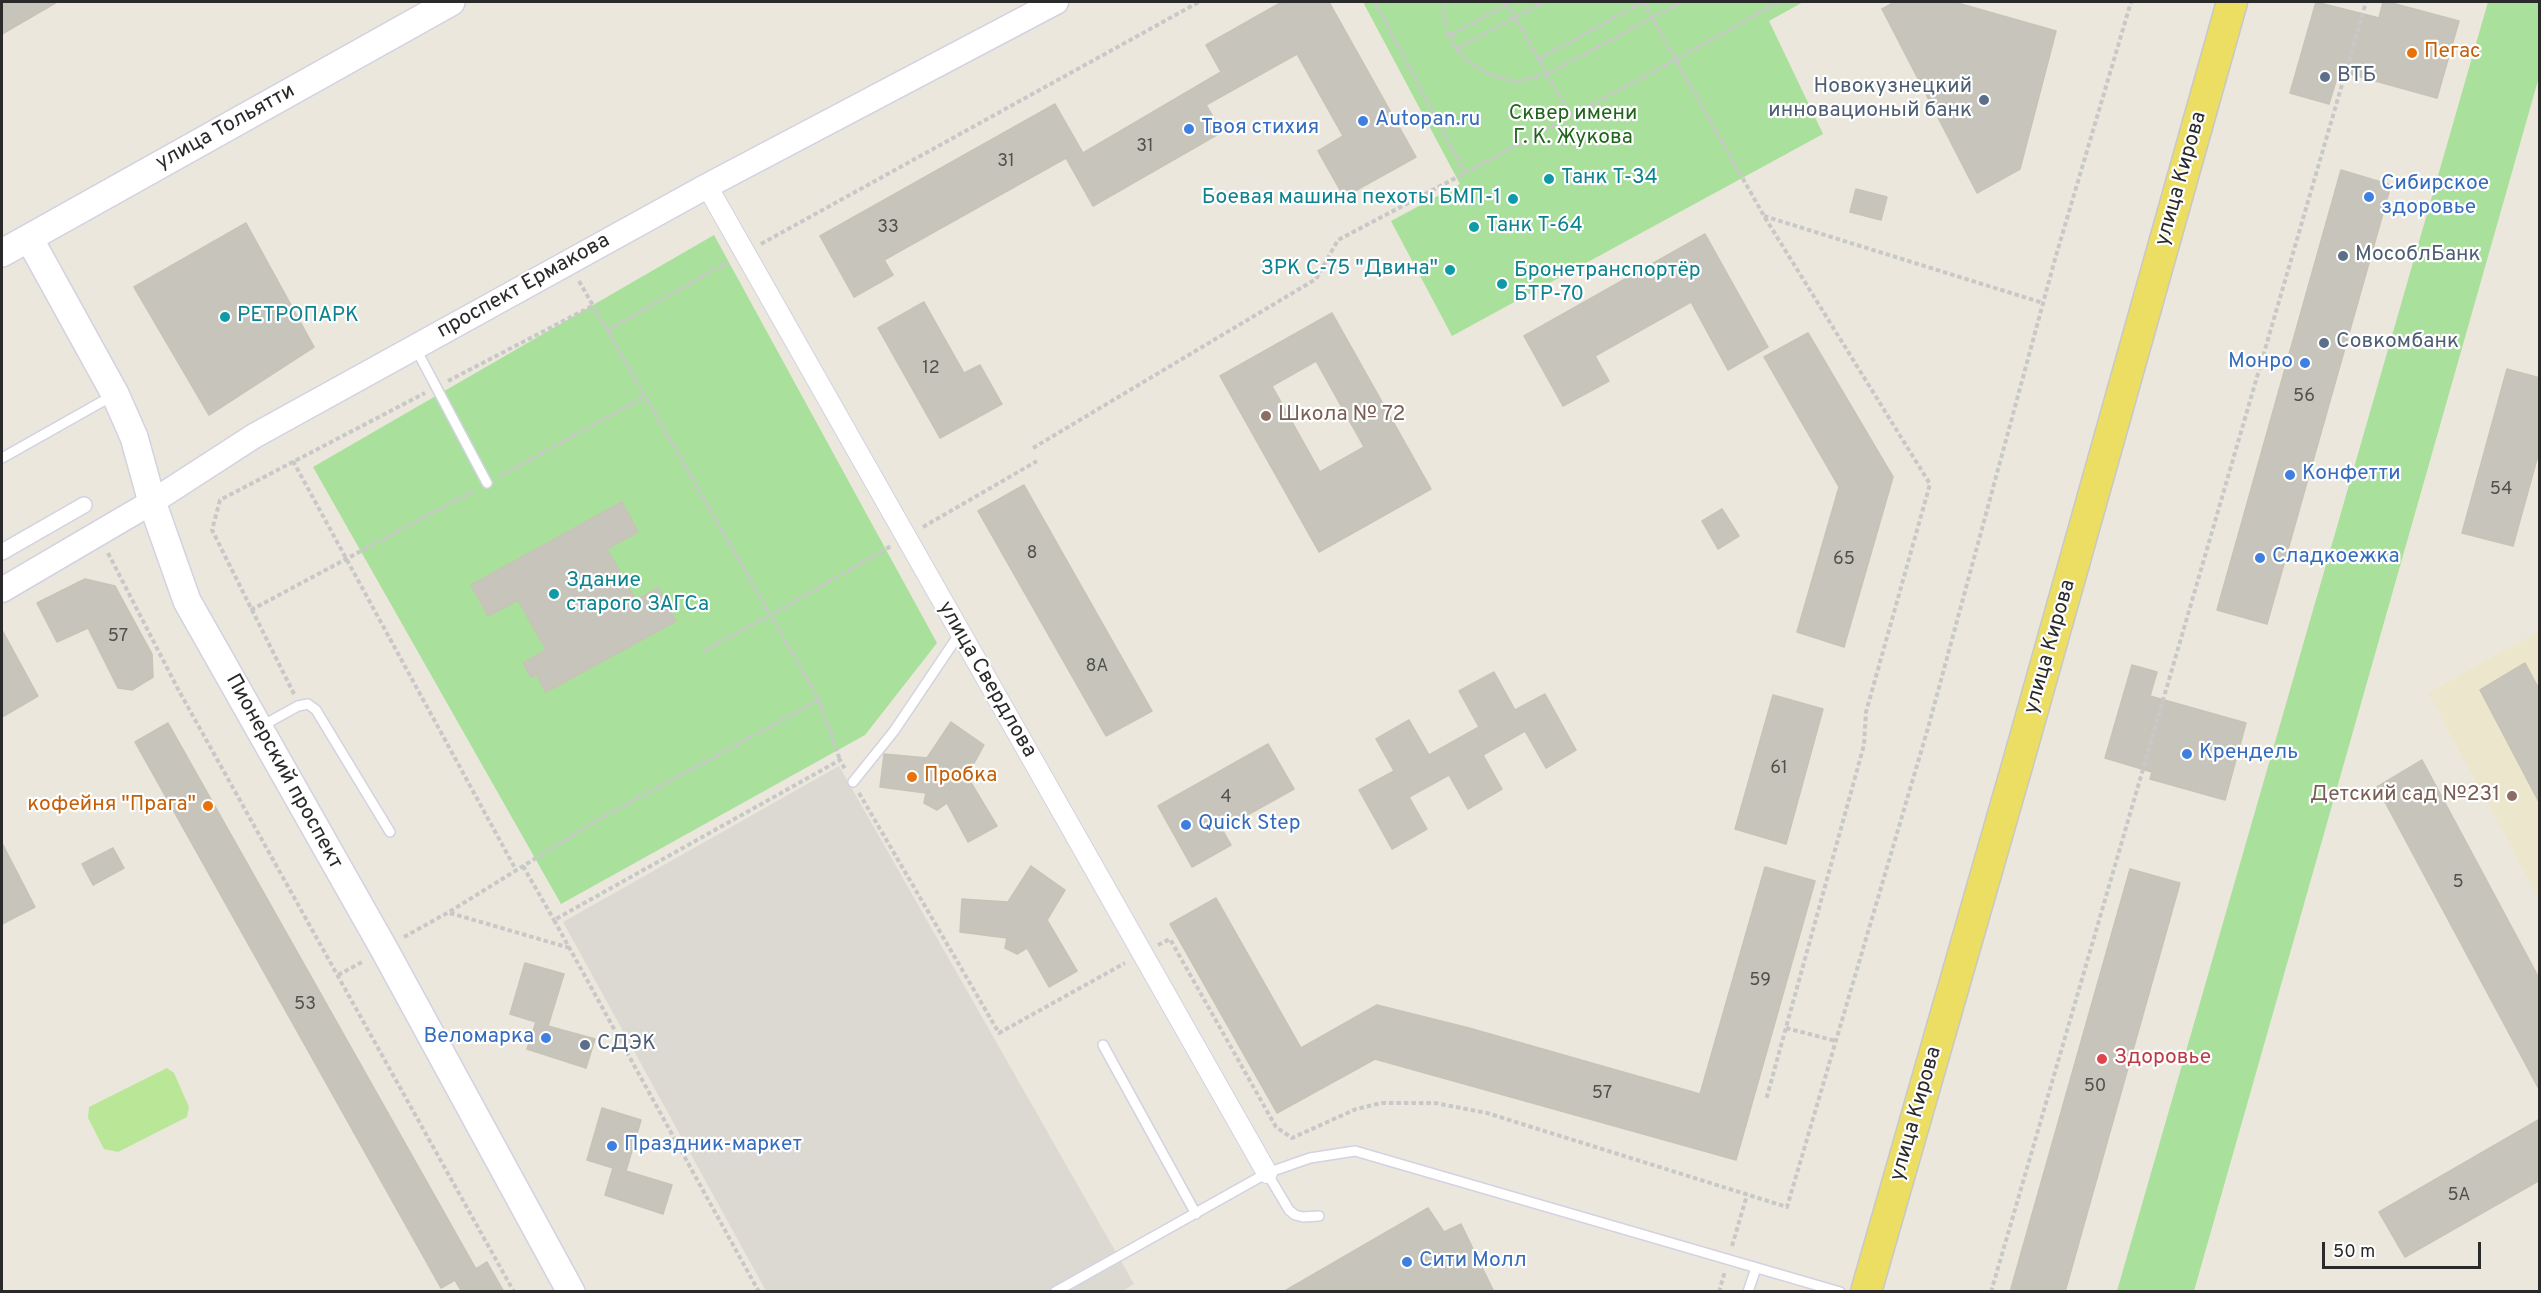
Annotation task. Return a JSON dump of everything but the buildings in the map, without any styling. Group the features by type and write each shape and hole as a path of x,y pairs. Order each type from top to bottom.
{"main road":[{"name":"улица Тольятти","path":"2,254 451,2"},
{"name":"улица Кирова","path":"1866,1292 2232,2"},
{"name":"Пионерский проспект","path":"29,238 115,394 134,437 152,502 187,601 384,949 571,1292"}],"street":[{"name":"проспект Ермакова","path":"2,590 152,502 254,436 707,186 1056,2"},
{"name":"улица Свердлова","path":"707,186 1267,1173"},
{"path":"2,552 84,505"}],"lane":[{"path":"414,347 487,483"},
{"path":"2,458 115,394"},
{"path":"853,782 894,731 960,633"},
{"path":"258,728 300,705 308,704 316,710 390,832"},
{"path":"1103,1045 1196,1214"},
{"path":"1055,1292 1267,1173 1310,1158 1354,1151 1840,1292"},
{"path":"1267,1173 1289,1210 1295,1215 1319,1216"},
{"path":"1748,1292 1756,1268"}],"path":[{"path":"608,330 1199,2"},
{"path":"1375,2 1465,173"},
{"path":"1445,2 1443,12 1449,36 1456,49 1470,63 1489,74 1517,82 1547,74 1682,2"},
{"path":"1449,36 1509,2 1515,17 1571,116"},
{"path":"1456,49 1544,2"},
{"path":"1539,59 1643,2 1764,216 1929,484 1866,712 1864,745 1766,1100"},
{"path":"1033,448 1316,279 1338,240 1676,60 1770,4 1779,2"},
{"path":"567,263 594,305 819,700 840,760 999,1033 1170,939 1276,1127 1292,1138 1356,1109 1383,1103 1435,1103 1487,1113 1787,1207 1928,728 2043,303 2131,2"},
{"path":"1991,1292 2366,2"},
{"path":"1764,216 2043,303"},
{"path":"300,705 212,530 220,500 594,305"},
{"path":"251,610 348,560 646,396"},
{"path":"703,651 906,538 1037,460"},
{"path":"293,461 516,870"},
{"path":"98,533 179,691 514,1292"},
{"path":"338,975 449,912 594,822 819,700"},
{"path":"555,920 840,760"},
{"path":"523,866 555,920 759,1292"},
{"path":"449,912 570,948"},
{"path":"1786,1028 1836,1041"}],"shaded area":[{"name":"Детский сад №231","path":"2539,631 2539,899 2428,693"},
{"path":"839,766 1134,1284 1121,1292 766,1291 563,922"}],"green space":[{"name":"Сквер имени Г. К. Жукова","path":"1363,2 1803,2 1769,21 1823,134 1452,336 1391,221 1460,184"},
{"path":"2488,2 2539,2 2539,77 2194,1291 2117,1291"},
{"path":"714,235 937,643 865,735 561,904 313,467"},
{"path":"167,1068 174,1073 189,1107 187,1117 118,1152 104,1149 88,1118 89,1107"}],"place":[{"name":"Пегас","path":"2412,53"},
{"name":"ВТБ","path":"2325,77"},
{"name":"Новокузнецкий инновационый банк","path":"1984,100"},
{"name":"Autopan.ru","path":"1363,121"},
{"name":"Твоя стихия","path":"1189,129"},
{"name":"Танк Т-34","path":"1549,179"},
{"name":"Сибирское здоровье","path":"2369,197"},
{"name":"Боевая машина пехоты БМП-1","path":"1513,199"},
{"name":"Танк Т-64","path":"1474,227"},
{"name":"МособлБанк","path":"2343,256"},
{"name":"ЗРК С-75 \"Двина\"","path":"1450,270"},
{"name":"Бронетранспортёр БТР-70","path":"1502,284"},
{"name":"РЕТРОПАРК","path":"225,317"},
{"name":"Совкомбанк","path":"2324,343"},
{"name":"Монро","path":"2305,363"},
{"name":"Школа № 72","path":"1266,416"},
{"name":"Конфетти","path":"2290,475"},
{"name":"Сладкоежка","path":"2260,558"},
{"name":"Здание старого ЗАГСа","path":"554,594"},
{"name":"Крендель","path":"2187,754"},
{"name":"Пробка","path":"912,777"},
{"name":"Детский сад №231","path":"2512,796"},
{"name":"кофейня \"Прага\"","path":"208,806"},
{"name":"Quick Step","path":"1186,825"},
{"name":"Веломарка","path":"546,1038"},
{"name":"СДЭК","path":"585,1045"},
{"name":"Здоровье","path":"2102,1059"},
{"name":"Праздник-маркет","path":"612,1146"},
{"name":"Сити Молл","path":"1407,1262"}]}
